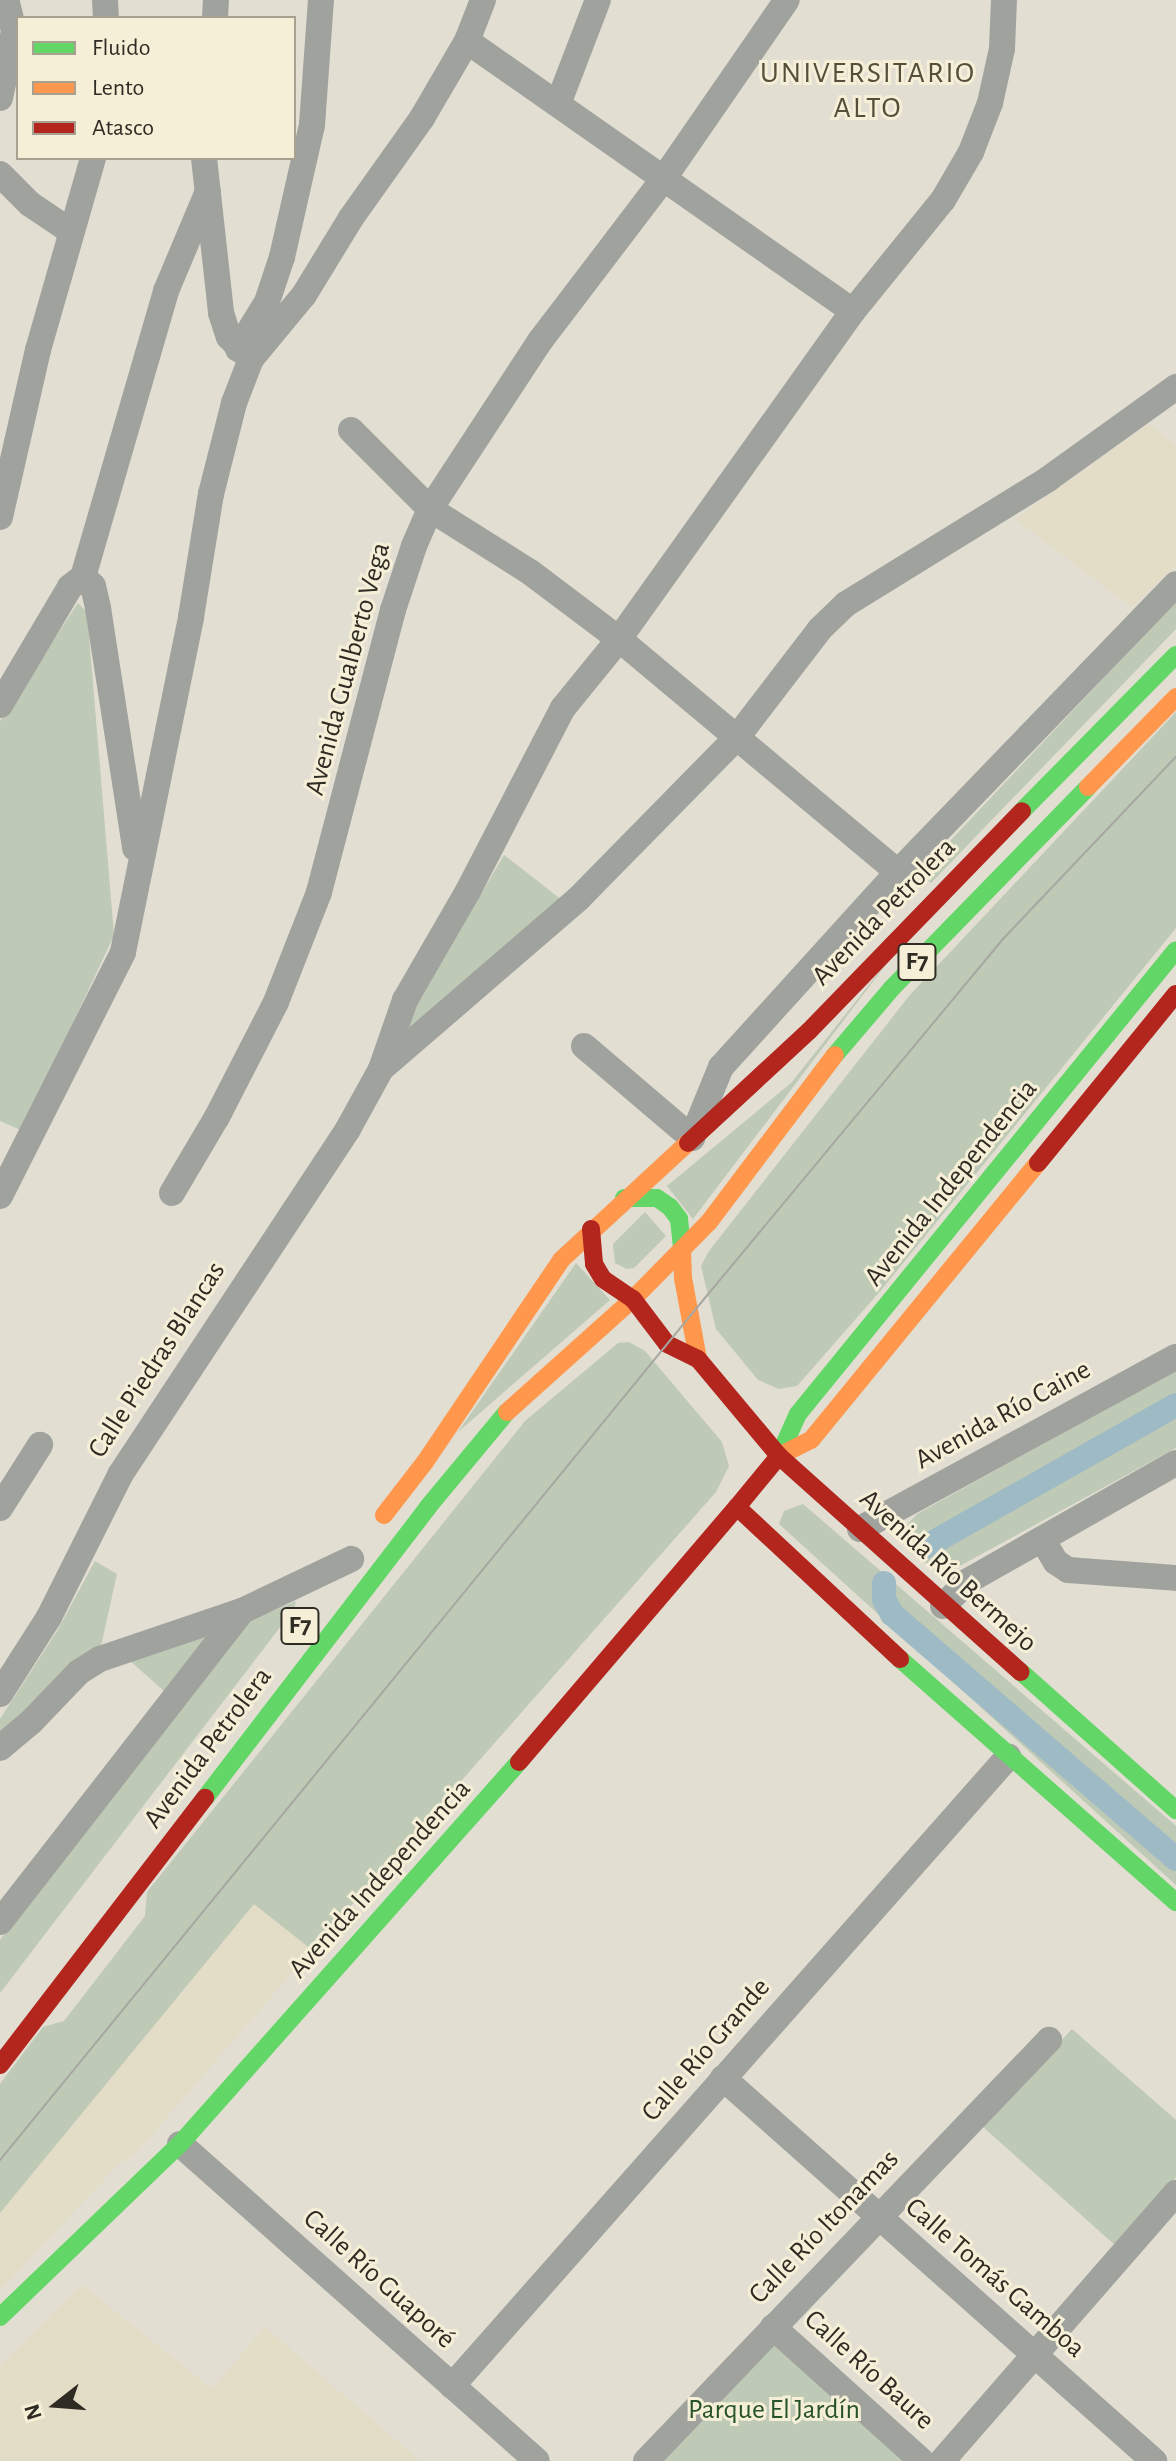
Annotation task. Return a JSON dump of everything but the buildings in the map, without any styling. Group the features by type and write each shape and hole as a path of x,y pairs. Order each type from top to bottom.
{"main road":[{"name":"Avenida Petrolera","path":"624,1198 809,1031 937,896 1176,655"},
{"name":"Avenida Petrolera","path":"682,1250 709,1222 849,1036 1176,697"},
{"name":"Avenida Independencia","path":"0,2317 180,2144 426,1871 779,1456 798,1414 1176,950"},
{"name":"Avenida Independencia","path":"779,1456 811,1440 1176,994"},
{"path":"624,1198 657,1198 670,1207 679,1219 682,1250"},
{"name":"F7","path":"322,1597 425,1462 561,1260 624,1198"},
{"path":"591,1229 594,1264 610,1285 633,1299"},
{"name":"F7","path":"633,1299 682,1250"},
{"name":"Avenida Río Bermejo","path":"682,1250 683,1278 698,1359"},
{"name":"Avenida Petrolera","path":"0,2065 474,1451 526,1392 633,1299"},
{"name":"Avenida Río Bermejo","path":"633,1299 667,1344 698,1359 779,1456 943,1606 1176,1810"},
{"path":"737,1507 785,1556 1008,1757 1176,1902"}],"street":[{"path":"0,98 14,31 6,0"},
{"path":"0,1196 123,952 137,868 191,617 211,494 244,354 267,302 282,257 312,125 321,0"},
{"path":"244,354 304,295 351,218 422,118 467,41 483,0"},
{"path":"558,104 598,0"},
{"name":"Avenida Gualberto Vega","path":"172,1193 217,1117 276,1002 319,892 393,610 430,509 540,341 664,178 787,0"},
{"path":"381,1069 405,1000 475,879 563,708 619,639 853,311 943,200 971,152 993,89 1002,49 1004,0"},
{"path":"467,41 853,311"},
{"path":"0,517 38,350 92,160"},
{"path":"204,160 221,313 244,354"},
{"path":"0,174 30,204 70,231"},
{"path":"0,705 70,587 83,577 166,291 208,191"},
{"path":"381,1069 579,898 738,736 820,629 846,604 1048,479 1176,387"},
{"path":"351,430 430,509 530,572 619,639 898,872"},
{"path":"83,577 93,586 98,608 137,868"},
{"path":"584,1046 692,1138 721,1067 898,872 1176,584"},
{"name":"Calle Piedras Blancas","path":"0,1694 49,1617 120,1475 348,1129 381,1069"},
{"name":"Avenida Río Caine","path":"860,1529 1176,1357"},
{"path":"0,1508 40,1445"},
{"path":"943,1606 968,1581 1176,1463"},
{"path":"1042,1539 1056,1562 1068,1570 1176,1578"},
{"path":"0,1748 31,1722 79,1672 100,1659 242,1611 360,1547"},
{"path":"0,1922 242,1611"},
{"name":"Calle Río Grande","path":"452,2386 1008,1757"},
{"name":"Calle Río Itonamas","path":"646,2461 1049,2040"},
{"name":"Calle Tomás Gamboa","path":"723,2078 1154,2461"},
{"name":"Calle Río Guaporé","path":"180,2144 537,2461"},
{"path":"942,2461 1176,2193"},
{"name":"Calle Río Baure","path":"773,2327 922,2461"}],"shaded area":[{"path":"1149,424 1176,446 1176,565 1132,607 1015,519"},
{"path":"254,1904 312,1950 133,2156 120,2163 0,2290 0,2213"},
{"path":"82,2285 212,2389 265,2327 420,2461 0,2461 0,2366"}],"green space":[{"path":"1176,601 1176,629 931,883 920,873"},
{"path":"78,603 87,612 114,935 23,1131 0,1121 0,721"},
{"path":"1176,712 1176,928 882,1289 797,1386 779,1389 758,1380 716,1329 701,1266 709,1251 909,996"},
{"path":"504,855 562,900 411,1029 405,1023"},
{"path":"903,942 693,1219 667,1186 791,1083"},
{"path":"645,1212 666,1236 634,1268 627,1269 615,1263 613,1244"},
{"path":"576,1263 610,1300 458,1432"},
{"path":"629,1342 645,1351 722,1442 729,1466 716,1492 312,1950 254,1904 0,2213 0,2084 43,2027 64,2021 145,1916 147,1892 525,1421 618,1343"},
{"path":"1176,1370 1176,1448 956,1568 937,1573 900,1540 903,1529 917,1514"},
{"path":"803,1504 1176,1826 1176,1885 779,1524 784,1511"},
{"path":"95,1561 117,1574 101,1646 0,1739 0,1719 57,1631"},
{"path":"296,1601 294,1609 0,1993 0,1940 152,1738 249,1621"},
{"path":"209,1634 165,1692 128,1659"},
{"path":"1072,2029 1176,2120 1176,2177 1117,2247 982,2126"},
{"name":"Parque El Jardín","path":"774,2343 907,2461 657,2461"}],"waterway":[{"path":"925,1547 1176,1405"},
{"path":"884,1583 884,1599 892,1614 1176,1859"}],"tram line":[{"path":"0,2160 690,1316 1003,939 1176,757"}],"traffic: fast":[{"path":"1022,811 1176,655"},
{"path":"835,1055 892,988 1088,787"},
{"path":"779,1456 798,1414 1176,950"},
{"path":"624,1198 657,1198 670,1207 679,1219 682,1250"},
{"path":"205,1798 428,1507 507,1412"},
{"path":"900,1659 1176,1902"},
{"path":"1021,1672 1176,1810"},
{"path":"0,2317 180,2144 519,1762"}],"traffic: slow":[{"path":"1088,787 1176,697"},
{"path":"507,1412 633,1299 709,1222 835,1055"},
{"path":"384,1515 425,1462 561,1260 688,1143"},
{"path":"779,1456 811,1440 1038,1163"},
{"path":"682,1250 683,1278 698,1359"}],"traffic: jam":[{"path":"688,1143 809,1031 1022,811"},
{"path":"1038,1163 1176,994"},
{"path":"591,1229 594,1264 603,1279 633,1299"},
{"path":"633,1299 667,1344 698,1359 779,1456 1021,1672"},
{"path":"779,1456 737,1507 900,1659"},
{"path":"519,1762 737,1507"},
{"path":"0,2065 205,1798"}],"district":[{"name":"UNIVERSITARIO ALTO","path":"868,90"}]}
